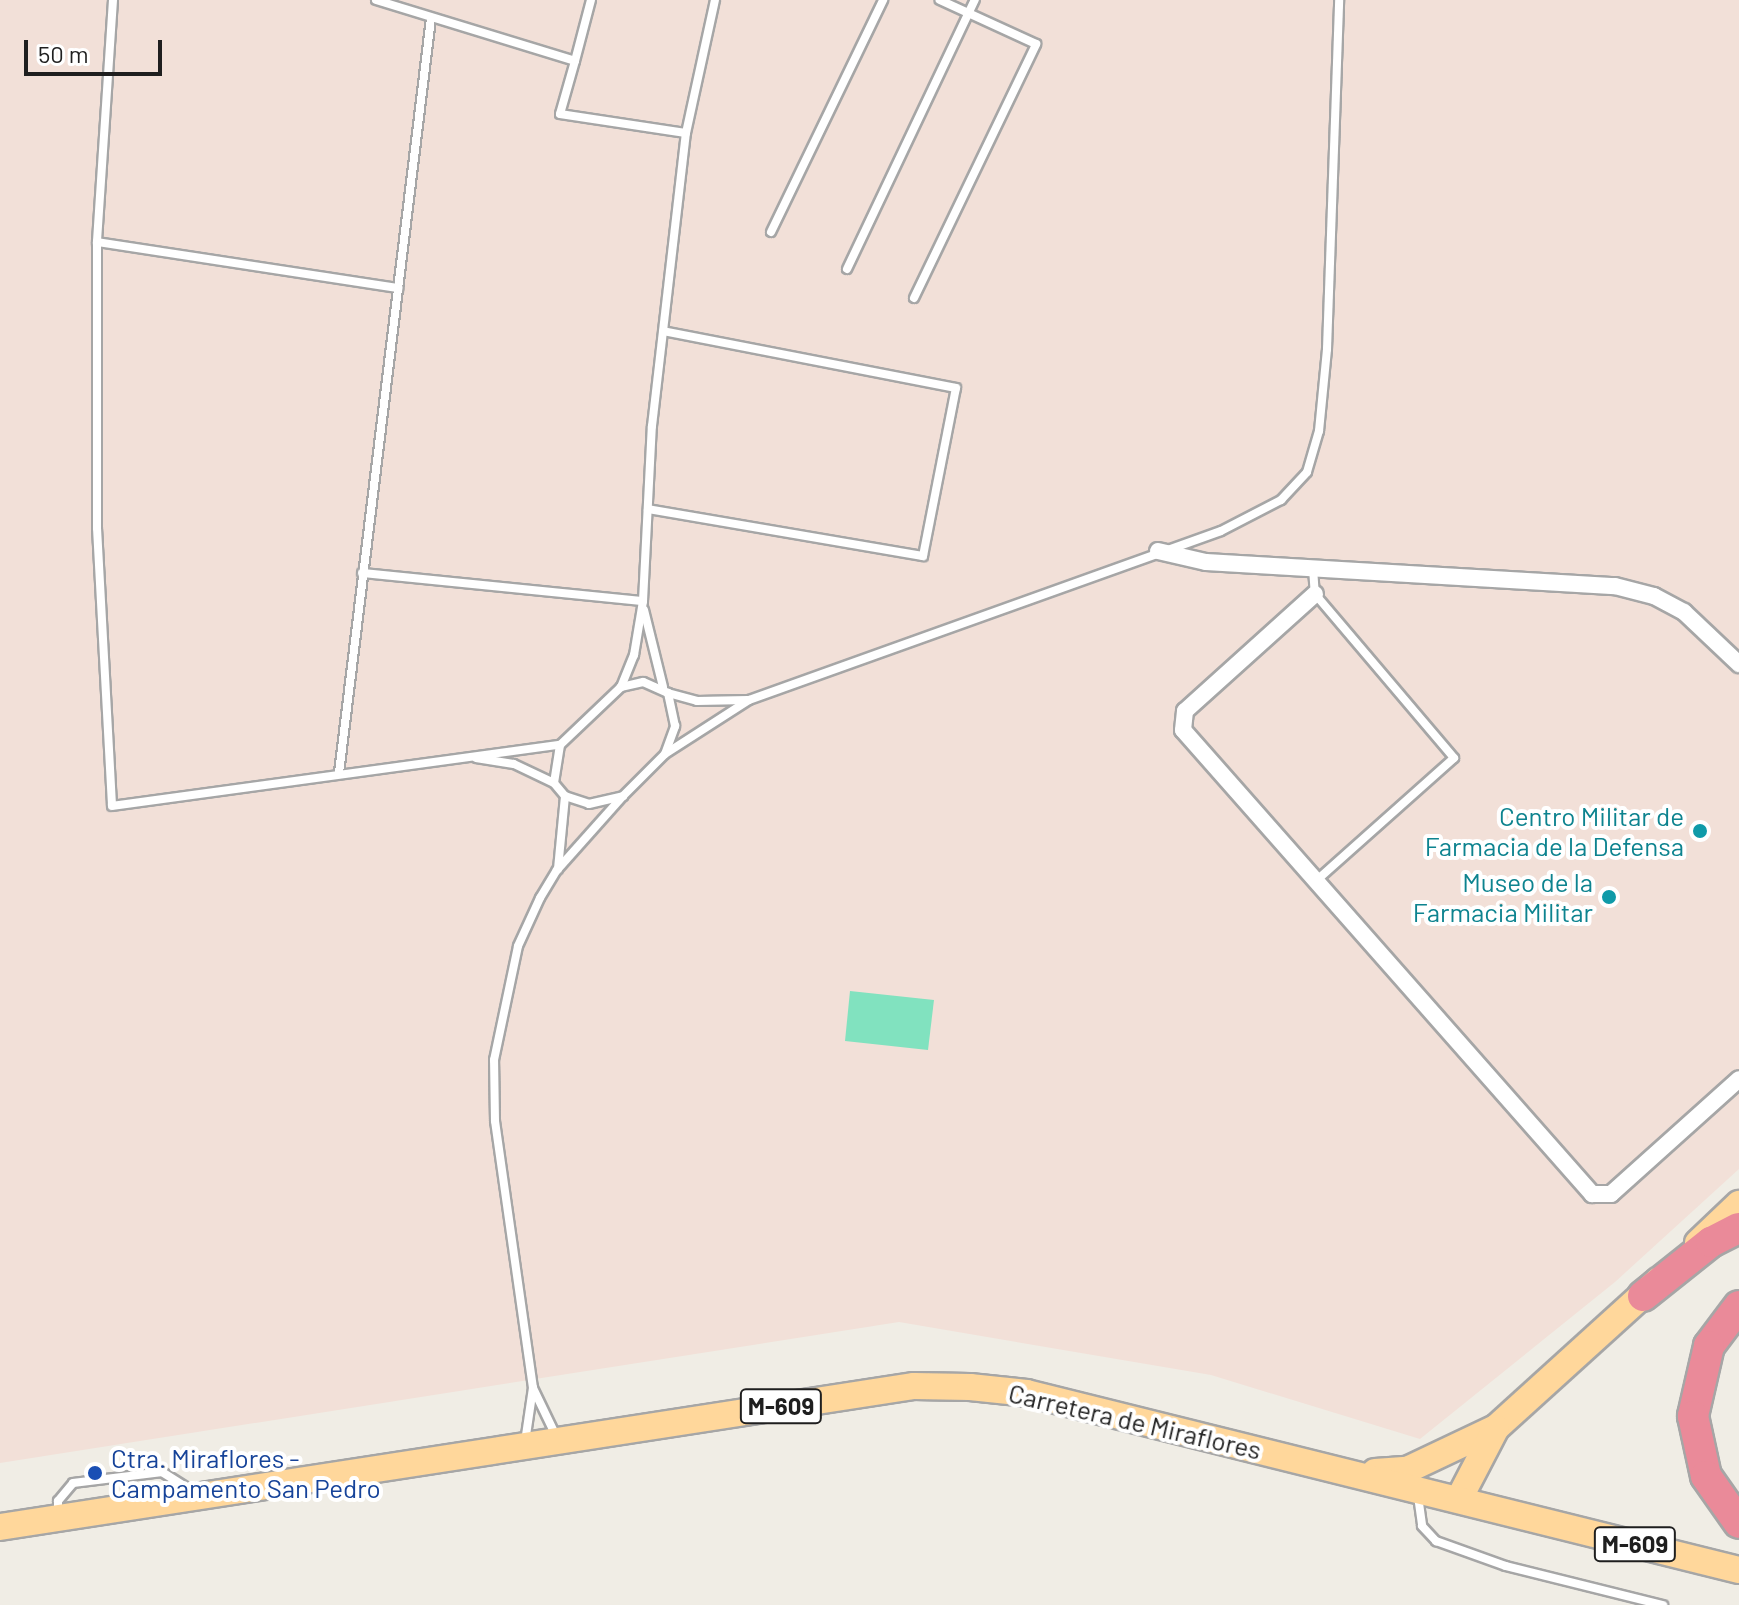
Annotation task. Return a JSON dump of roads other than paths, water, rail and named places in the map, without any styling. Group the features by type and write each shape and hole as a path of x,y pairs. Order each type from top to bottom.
{"highway":[{"path":"1643,1296 1711,1242 1739,1228"},
{"path":"1739,1306 1709,1346 1693,1416 1706,1476 1739,1523"}],"main road":[{"path":"1357,1474 1407,1470 1465,1446 1496,1428 1643,1296 1739,1204"},
{"name":"Carretera de Miraflores","path":"0,1527 525,1443 914,1386 970,1387 1027,1393 1739,1570"},
{"path":"1459,1499 1475,1475 1496,1428"},
{"path":"1459,1499 1453,1475 1465,1446"},
{"path":"1475,1475 1481,1486 1531,1518"}],"street":[{"path":"1158,551 1206,562 1615,586 1654,596 1684,612 1739,664"},
{"path":"1315,594 1185,711 1183,730 1592,1194 1611,1194 1739,1079"}],"lane":[{"path":"113,0 97,242 97,528 112,806 463,755 560,745"},
{"path":"376,0 575,61"},
{"path":"591,0 560,114 686,133"},
{"path":"554,783 560,745 621,687 634,655 643,601 663,331 686,133 715,0"},
{"path":"771,232 883,0"},
{"path":"914,298 1036,44 940,0"},
{"path":"847,269 975,0"},
{"path":"525,1443 533,1388 495,1121 494,1060 518,946 557,870 665,754 749,700 1158,551 1221,531 1281,500 1307,472 1319,431 1327,349 1339,0"},
{"path":"339,773 431,18"},
{"path":"97,242 399,288"},
{"path":"648,509 923,556 956,388 663,331"},
{"path":"1313,567 1315,594 1454,758 1316,881"},
{"path":"362,573 643,601"},
{"path":"643,601 651,654 666,690 675,726 665,754"},
{"path":"621,687 643,682 697,701 749,700"},
{"path":"463,755 514,764 554,783 565,796 589,804 623,796"},
{"path":"557,870 565,796"},
{"path":"533,1388 558,1438"},
{"path":"1417,1489 1422,1526 1436,1541 1506,1566 1663,1605"}],"place":[{"name":"Centro Militar de Farmacia de la Defensa","path":"1700,831"},
{"name":"Museo de la Farmacia Militar","path":"1609,897"},
{"name":"Ctra. Miraflores - Campamento San Pedro","path":"95,1473"}]}
